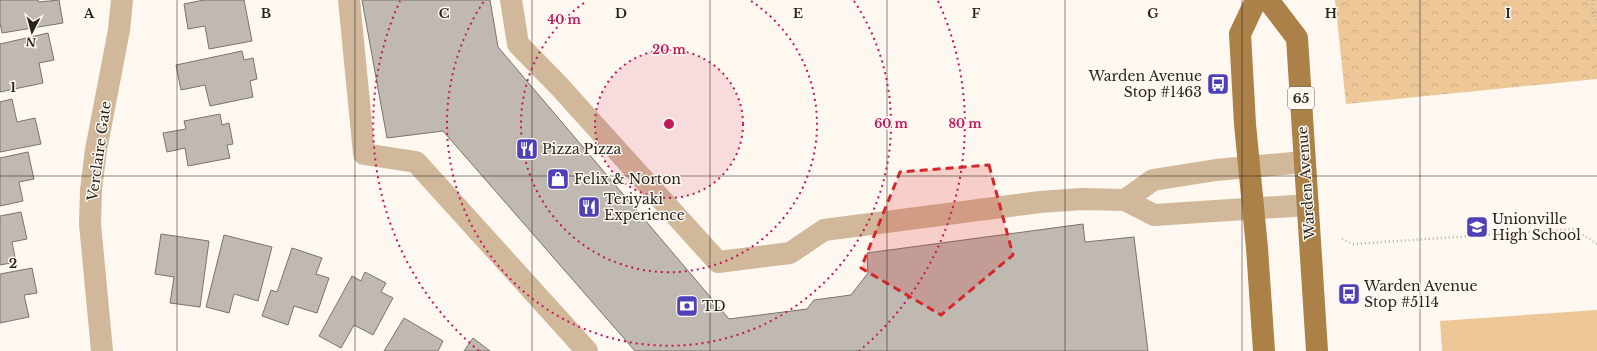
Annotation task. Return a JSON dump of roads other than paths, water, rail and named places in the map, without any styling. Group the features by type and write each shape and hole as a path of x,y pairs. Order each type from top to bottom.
{"main road":[{"path":"1256,0 1240,34 1248,167 1257,248 1264,351"},
{"name":"Warden Avenue","path":"1268,0 1297,38 1304,162 1318,351"}],"street":[{"name":"Verclaire Gate","path":"102,351 90,224 91,190 96,150 119,30 122,0"},
{"path":"350,0 364,154 416,162 587,351"},
{"path":"511,0 518,44 559,86 718,262 790,253 824,230 1040,202 1082,199 1126,200 1154,215 1253,210 1308,205"},
{"path":"1126,200 1153,180 1216,170 1304,162"}],"place":[{"name":"Warden Avenue Stop #1463","path":"1218,84"},
{"name":"Pizza Pizza","path":"527,149"},
{"name":"Felix & Norton","path":"558,179"},
{"name":"Teriyaki Experience","path":"589,207"},
{"name":"Unionville High School","path":"1477,227"},
{"name":"Warden Avenue Stop #5114","path":"1349,294"},
{"name":"TD","path":"687,306"}]}
